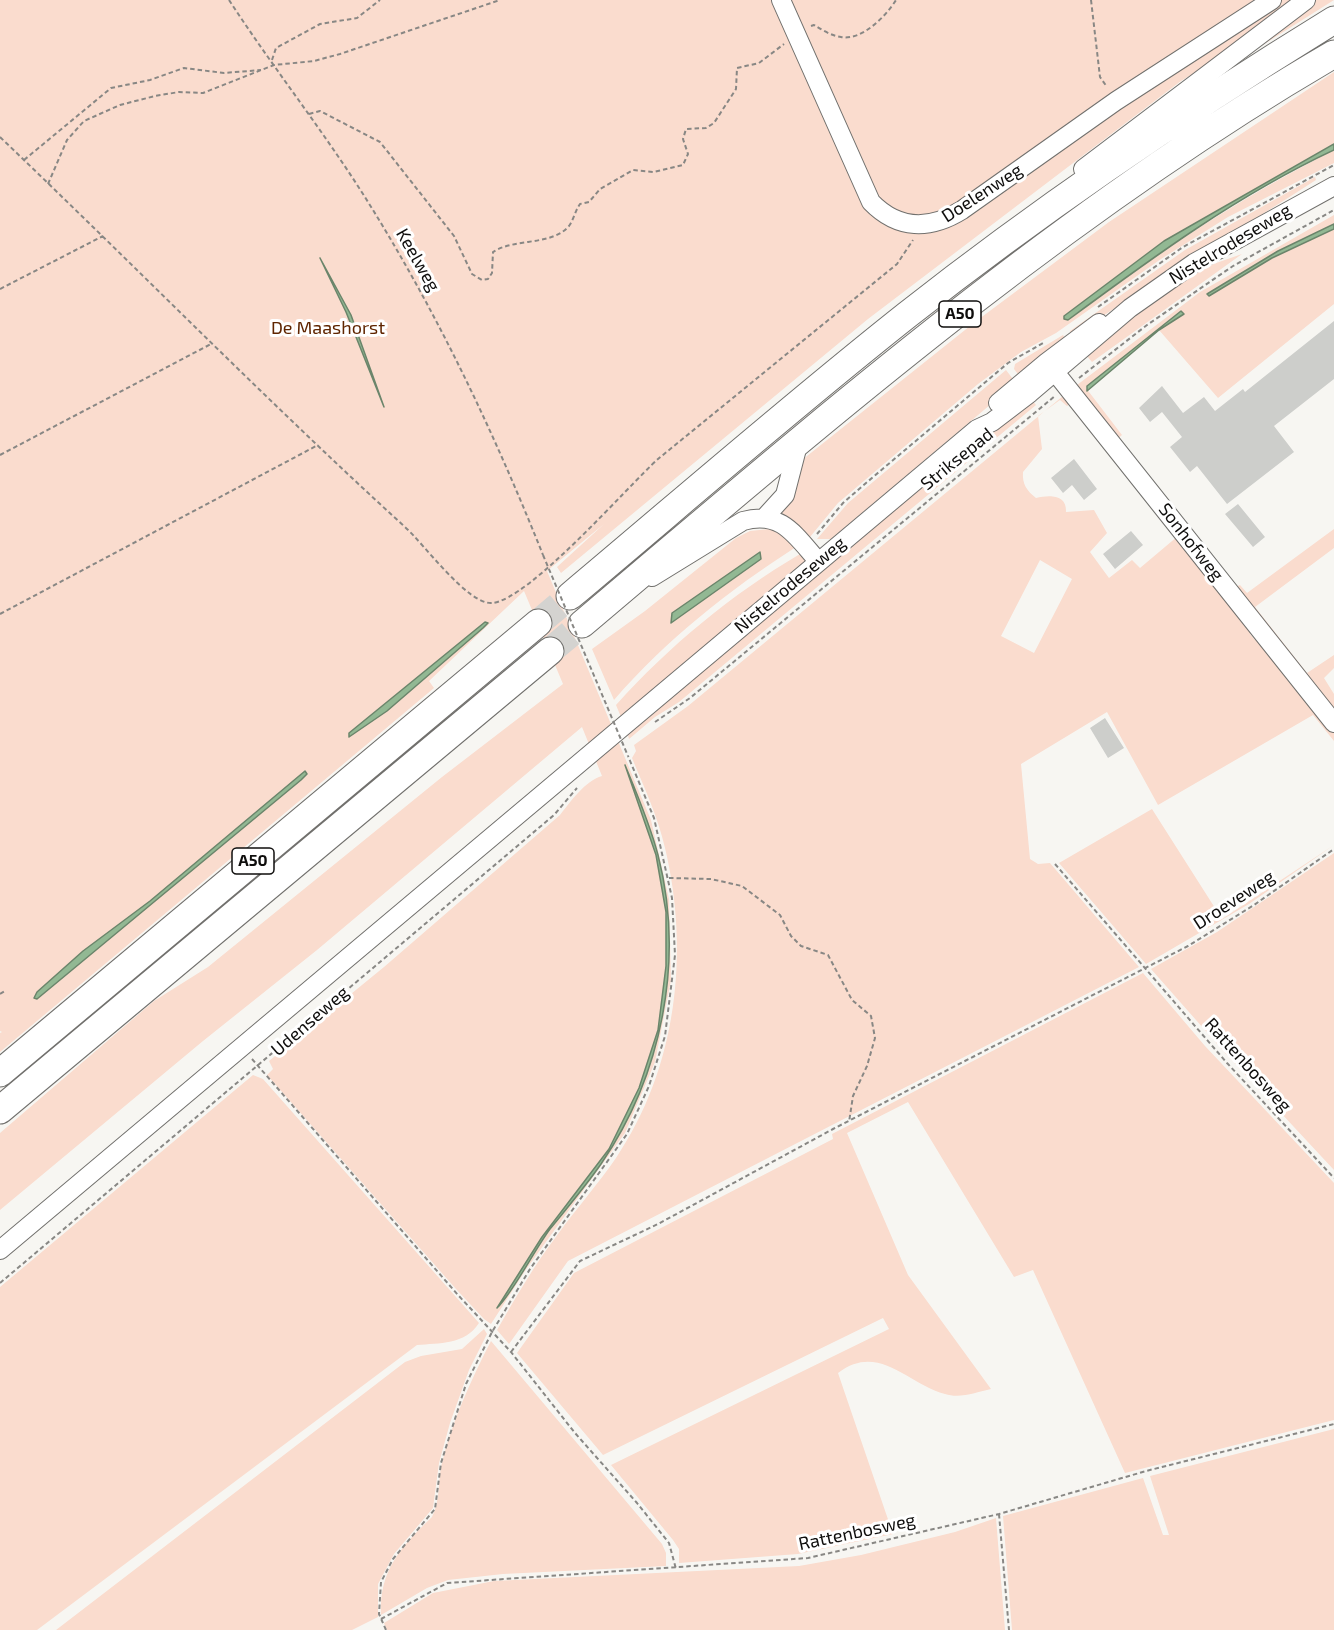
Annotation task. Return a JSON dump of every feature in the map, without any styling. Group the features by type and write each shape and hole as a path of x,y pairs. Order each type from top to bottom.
{"highway":[{"name":"A50","path":"570,596 906,316 1054,205 1225,87 1334,20"},
{"name":"A50","path":"582,624 958,315 1115,197 1235,116 1334,54"},
{"name":"A50","path":"0,1072 538,622"},
{"name":"A50","path":"0,1110 549,651"}],"street":[{"name":"Doelenweg","path":"781,0 871,202 882,213 897,221 925,225 947,219 962,210 1116,101 1272,0"},
{"path":"1054,205 1060,188 1066,182 1306,0"},
{"name":"Nistelrodeseweg","path":"603,742 977,429 987,413 1051,367 1112,314 1130,308 1194,263 1334,186"},
{"name":"Sonhofweg","path":"1051,367 1334,723"},
{"path":"765,517 785,495 798,445"},
{"path":"607,602 708,545 743,521 765,517 784,525 818,561"},
{"name":"Udenseweg","path":"0,1250 603,742"}],"path":[{"name":"Keelweg","path":"229,0 363,194 418,286 470,388 654,818 669,878 674,926 674,981 665,1036 649,1086 615,1155 530,1269 492,1332 466,1384 447,1441 441,1463 435,1509 384,1573 378,1600 381,1619"},
{"path":"48,184 67,140 84,121 120,105 178,92 203,93 266,70 273,63 276,48 320,24 357,18 380,0"},
{"path":"273,63 314,61 340,54 500,0"},
{"path":"309,114 320,111 380,142 454,236 472,274 482,280 488,279 492,273 493,252 525,240 552,236 568,228 580,204 589,202 600,189 633,170 654,172 683,165 688,154 683,139 686,129 706,128 714,123 736,90 737,68 759,63 803,28 814,25 842,38 861,33 888,12 896,0"},
{"path":"1091,0 1100,77 1116,101"},
{"path":"24,160 111,88 150,80 184,68 224,73 266,70"},
{"path":"0,137 211,344 418,539 469,595 490,603 507,598 572,547 631,484 658,459 897,264 925,225"},
{"name":"Striksepad","path":"655,722 690,699 1068,386 1147,325 1233,266 1334,210"},
{"path":"0,290 102,236"},
{"path":"804,546 843,503 866,483 1008,363 1045,342"},
{"path":"0,455 211,344"},
{"path":"0,614 318,445"},
{"path":"624,748 632,741"},
{"name":"Udenseweg","path":"0,1283 554,815 580,784"},
{"name":"Droeveweg","path":"511,1352 580,1261 658,1224 1188,946 1254,905 1334,849"},
{"name":"Rattenbosweg","path":"1055,864 1227,1064 1334,1178"},
{"path":"669,878 711,879 742,886 780,915 791,936 801,946 828,955 852,1000 871,1016 875,1038 867,1066 853,1096 849,1122"},
{"path":"0,994 5,991"},
{"path":"257,1067 511,1352 568,1425 669,1543 676,1569"},
{"name":"Rattenbosweg","path":"381,1619 447,1583 503,1577 676,1569 808,1558 999,1514 1146,1471 1334,1424"},
{"path":"999,1514 1009,1630"},
{"path":"381,1619 386,1630"}],"green space":[{"name":"De Maashorst","path":"0,0 1334,0 1215,75 1305,5 1181,81 868,319 561,573 557,567 604,524 547,571 651,820 669,899 671,980 655,1062 625,1133 527,1268 491,1324 456,1289 267,1075 273,1069 269,1061 384,967 560,815 584,787 602,776 582,727 317,950 203,1041 0,1210 0,1133 154,1001 208,967 442,777 563,684 524,591 429,681 434,688 0,1052 0,1033 2,1032 0,1031"},
{"path":"1334,72 1334,144 1164,241 1064,318 1068,320 1164,251 1264,188 1334,150 1334,163 1228,217 1161,259 1056,333 1021,352 978,384 838,503 810,537 801,535 782,513 791,498 802,460 975,322 1109,222"},
{"path":"1315,177 1316,180 1072,337 1070,331 1185,250"},
{"path":"1334,215 1334,224 1278,251 1208,294 1209,296 1272,258 1334,229 1334,304 1218,398 1159,330 1183,314 1181,311 1086,388 1122,435 1116,440 1076,389 1077,385 1200,292"},
{"path":"1242,254 1092,362 1085,354 1141,308 1199,269"},
{"path":"1063,335 1067,341 1021,378 1014,369 1015,364"},
{"path":"1006,370 1016,383 831,539 817,539 848,503"},
{"path":"1063,396 1073,402 1067,406 1060,400 1045,411"},
{"path":"1030,398 1036,405 679,702 655,717 629,739 627,732"},
{"path":"1038,417 1042,449 1023,472 1024,484 1030,493 1036,498 1051,496 1060,499 1066,506 1066,512 1094,510 1107,533 1090,552 1109,578 1132,560 1140,568 1178,536 1252,629 1250,634 1255,640 1260,639 1334,733 1334,741 1313,715 1158,805 1107,712 1021,764 1030,859 1038,864 1050,863 1139,967 568,1261 509,1344 497,1330 541,1257 616,1158 637,1123 653,1086 665,1048 673,1008 677,968 673,887 659,825 632,758 636,751 634,745 688,706","holes":["1040,560 1072,579 1034,653 1001,636"]},
{"path":"769,529 777,531 796,547 699,617 655,657 614,700 592,649 645,611 736,538 750,531"},
{"path":"1334,529 1334,548 1255,607 1307,673 1334,655 1334,668 1324,678 1334,694 1334,713 1233,588 1240,585 1247,593"},
{"path":"800,554 806,561 621,717 616,705 658,662 702,622 750,586"},
{"path":"1152,809 1222,919 1334,845 1249,904 1146,964 1059,863"},
{"path":"1334,853 1334,1170 1151,969 1217,932"},
{"path":"1143,973 1205,1046 1334,1183 1334,1420 1125,1473 1033,1270 1014,1277 908,1102 847,1133 908,1275 991,1389 957,1396 945,1394 880,1363 867,1362 853,1365 838,1373 893,1534 798,1554 679,1563 679,1549 673,1540 611,1465 889,1329 883,1318 603,1455 517,1353 574,1273 833,1139 832,1134"},
{"path":"253,1075 263,1079 479,1323 466,1335 451,1342 417,1345 37,1630 0,1630 0,1287"},
{"path":"484,1329 487,1334 469,1370 450,1423 439,1463 433,1508 394,1554 378,1584 378,1617 352,1630 56,1630 405,1362 421,1356 462,1349"},
{"path":"491,1341 662,1544 666,1553 666,1566 503,1574 448,1580 427,1588 381,1615 384,1585 394,1560 435,1511 441,1467 450,1434 469,1386"},
{"path":"1334,1429 1334,1630 1012,1630 1003,1516 1143,1478 1163,1535 1169,1535 1150,1476"},
{"path":"996,1518 1005,1630 387,1630 384,1623 433,1593 494,1581 799,1566 861,1555 955,1532"}],"shaded area":[{"path":"1334,144 1334,150 1230,207 1164,250 1068,320 1064,319 1064,316 1164,241"},
{"path":"1334,224 1334,229 1272,258 1209,296 1207,294 1278,251"},
{"path":"320,258 351,315 384,407 346,312"},
{"path":"1181,311 1184,314 1159,330 1087,391 1087,386"},
{"path":"760,552 761,559 671,623 672,613"},
{"path":"485,622 488,623 387,711 349,737 349,733"},
{"path":"625,765 655,843 666,895 669,935 668,975 662,1016 653,1055 622,1129 601,1164 550,1229 497,1308 542,1237 609,1149 639,1088 658,1030 666,966 666,912 656,855"},
{"path":"305,771 307,774 301,780 37,999 34,998 37,992 83,951 150,901"}],"building":[{"path":"1334,321 1334,379 1274,426 1294,452 1227,504 1197,466 1190,472 1170,447 1182,437 1162,412 1150,422 1139,408 1162,386 1183,413 1204,397 1215,411 1243,389 1245,392"},
{"path":"1074,459 1097,489 1084,500 1072,485 1063,493 1051,478"},
{"path":"1238,504 1265,537 1253,547 1225,514"},
{"path":"1131,531 1143,545 1115,569 1103,554"},
{"path":"1105,718 1124,748 1108,758 1090,728"}],"tunnel":[{"path":"538,623 570,596"},
{"path":"550,651 582,624"}]}
